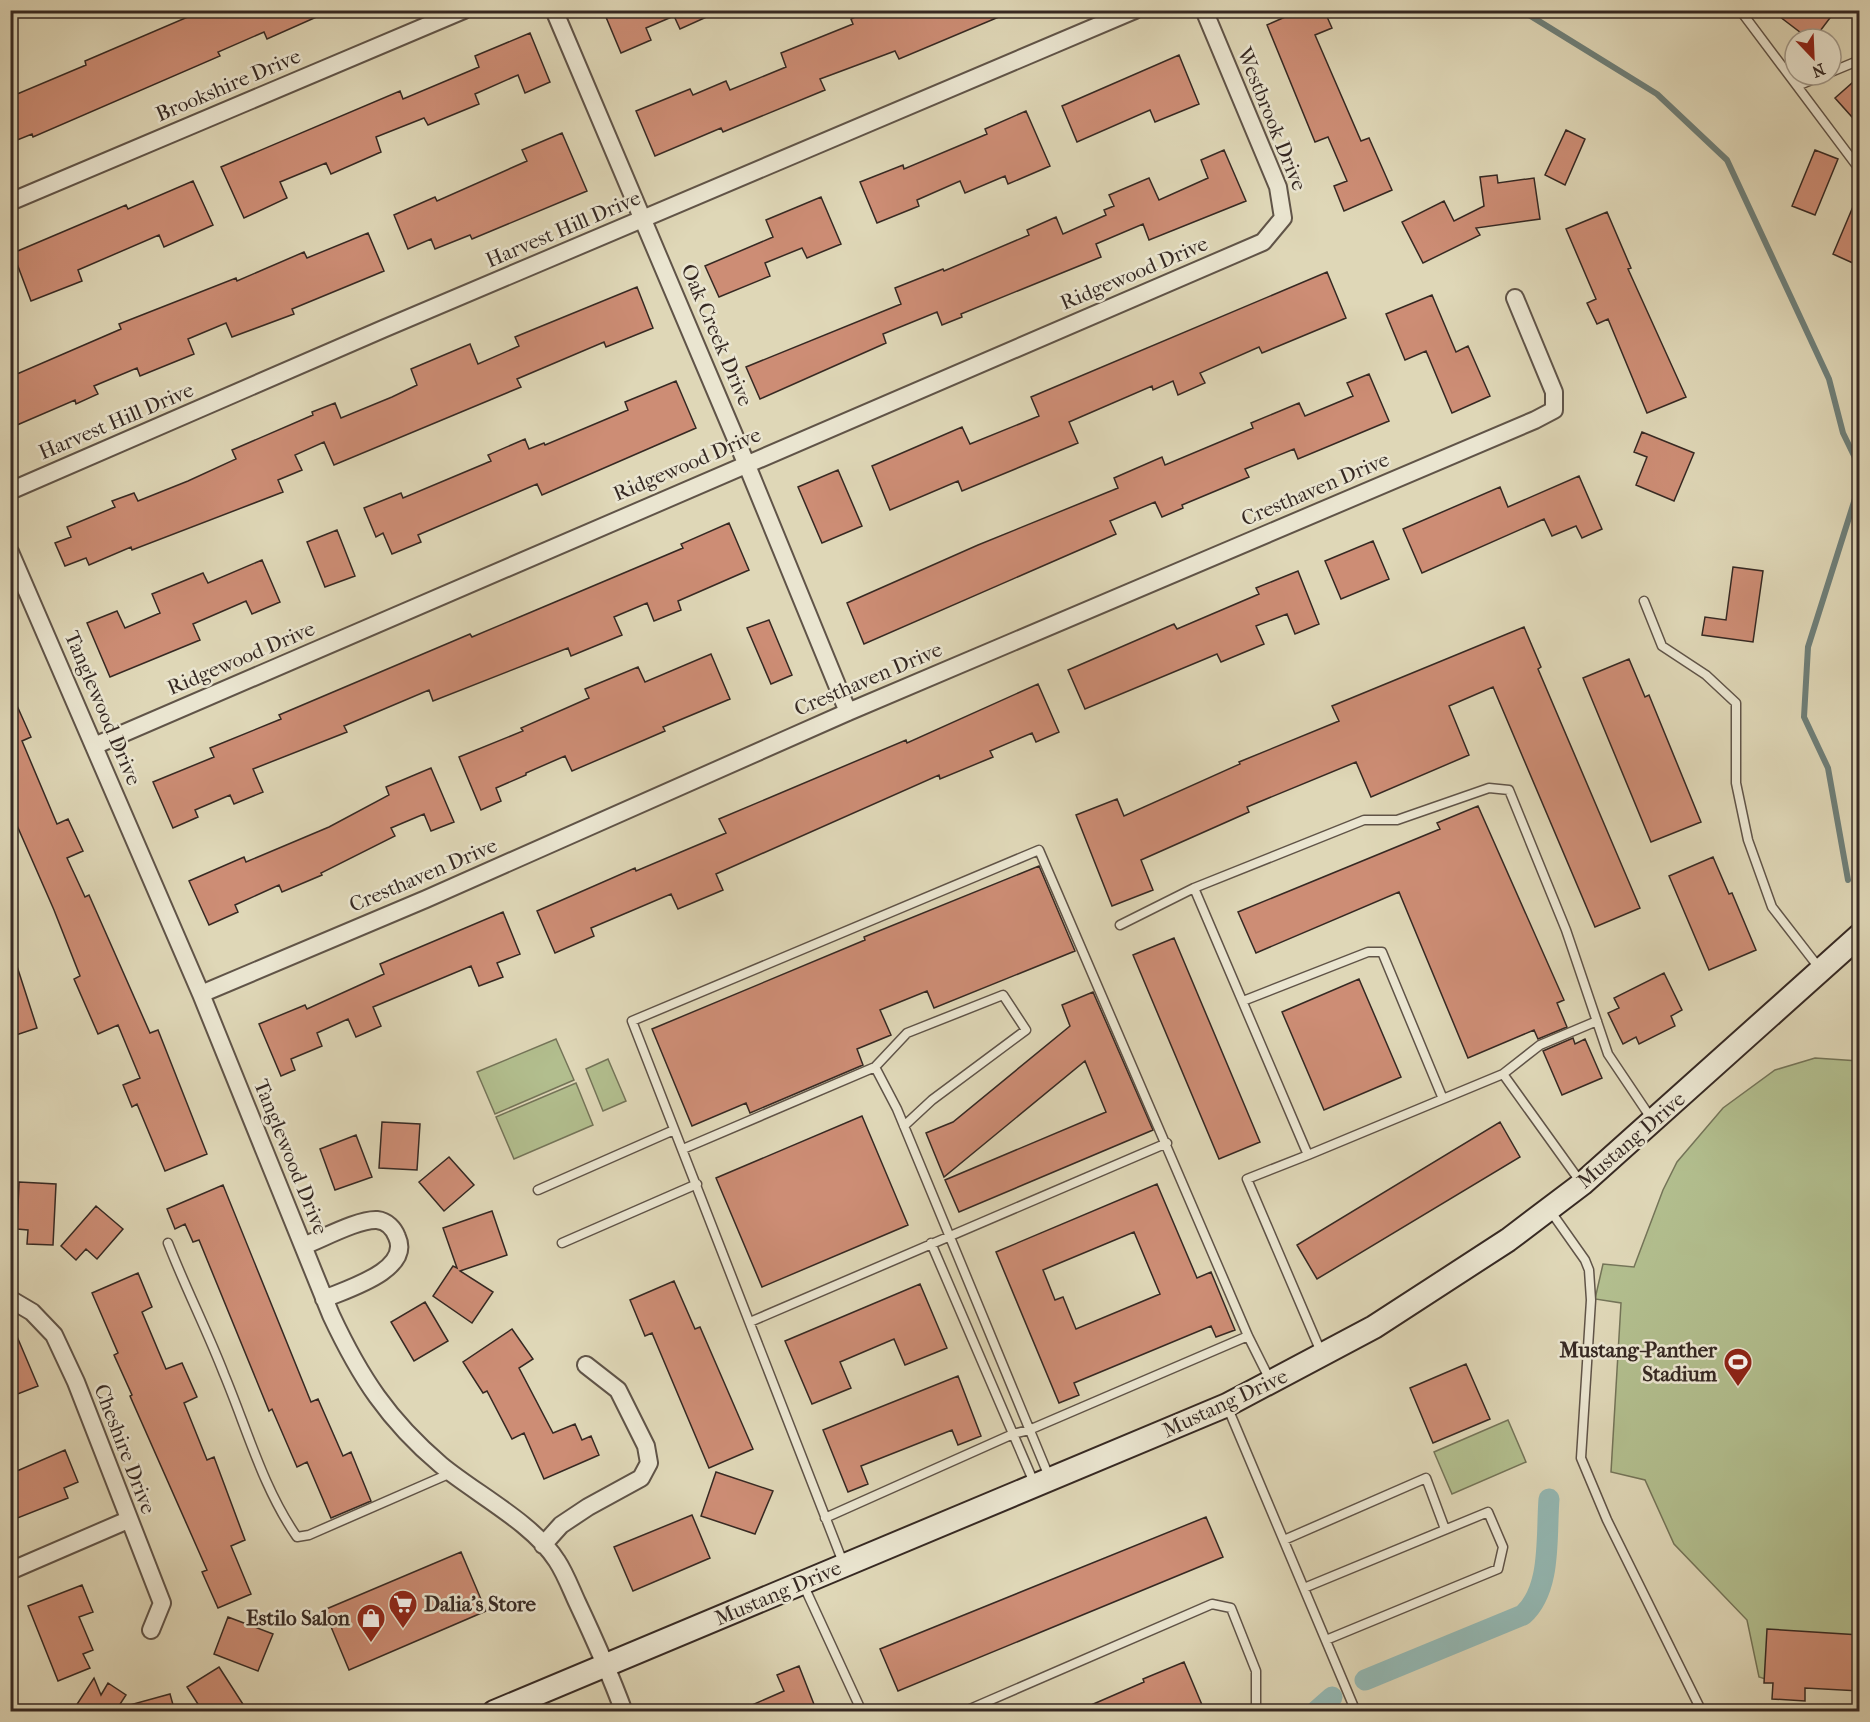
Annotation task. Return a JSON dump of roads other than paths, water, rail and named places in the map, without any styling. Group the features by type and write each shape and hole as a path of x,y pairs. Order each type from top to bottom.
{"main road":[{"name":"Mustang Drive","path":"494,1712 1227,1405 1374,1328 1436,1288 1582,1184 1860,935"}],"street":[{"name":"Brookshire Drive","path":"10,202 464,10"},
{"name":"Oak Creek Drive","path":"554,10 644,219 848,712"},
{"name":"Harvest Hill Drive","path":"10,491 1135,10"},
{"name":"Westbrook Drive","path":"1204,10 1278,187 1284,212"},
{"name":"Ridgewood Drive","path":"94,746 1263,242 1279,227 1284,212"},
{"name":"Cresthaven Drive","path":"201,994 426,899 848,712 1554,410 1554,392 1515,298"},
{"name":"Tanglewood Drive","path":"10,552 201,994 324,1299 353,1362 372,1393 397,1422 451,1472 530,1532 557,1560 607,1665 624,1712"},
{"path":"303,1246 359,1224 378,1220 394,1228 400,1244 396,1261 378,1275 324,1299"},
{"name":"Cheshire Drive","path":"12,1299 32,1312 54,1335 76,1382 162,1603 151,1630"},
{"path":"543,1545 561,1526 588,1507 640,1478 648,1463 646,1446 618,1390 586,1365"},
{"path":"10,1571 128,1520"}],"lane":[{"path":"1740,10 1783,67"},
{"path":"1843,67 1860,60"},
{"path":"1798,87 1856,161 1860,170"},
{"path":"1644,601 1662,646 1706,675 1736,703 1736,783 1748,840 1772,907 1821,970"},
{"path":"1120,925 1194,888 1364,820 1396,820 1489,788 1509,790 1566,930 1608,1054 1653,1121"},
{"path":"844,1566 632,1021 1039,850 1167,1143 1248,1336 1272,1383"},
{"path":"1194,888 1308,1155"},
{"path":"1243,1001 1368,952 1382,952 1443,1099"},
{"path":"683,1149 875,1067 908,1033 1003,995 1026,1030 932,1100 904,1126"},
{"path":"1323,1355 1247,1179 1503,1074 1540,1045 1597,1020"},
{"path":"875,1067 904,1126 1029,1430 1043,1483"},
{"path":"1503,1074 1582,1184"},
{"path":"538,1190 674,1130"},
{"path":"750,1322 1167,1143"},
{"path":"562,1244 697,1184"},
{"path":"1549,1209 1585,1260 1589,1270 1591,1300 1581,1458 1607,1521 1702,1712"},
{"path":"168,1243 224,1372 256,1459 286,1521 297,1537 309,1536 451,1472"},
{"path":"931,1243 1013,1434 1043,1483"},
{"path":"825,1518 1013,1434 1029,1430 1248,1336"},
{"path":"1227,1405 1356,1712"},
{"path":"1284,1539 1426,1478 1446,1529"},
{"path":"1304,1588 1488,1512 1503,1547 1498,1569 1326,1640"},
{"path":"802,1583 862,1712"},
{"path":"963,1712 1212,1604 1232,1608 1256,1671 1256,1712"}],"waterway":[{"path":"1521,10 1657,94 1727,160 1829,379 1843,433 1860,468"},
{"path":"1848,880 1828,768 1804,717 1808,647 1860,483"},
{"path":"1365,1680 1523,1615 1539,1591 1543,1577 1549,1499"},
{"path":"1315,1712 1332,1697"}],"place":[{"name":"Mustang-Panther Stadium","path":"1738,1388"},
{"name":"Dalia's Store","path":"403,1630"},
{"name":"Estilo Salon","path":"371,1644"}]}
